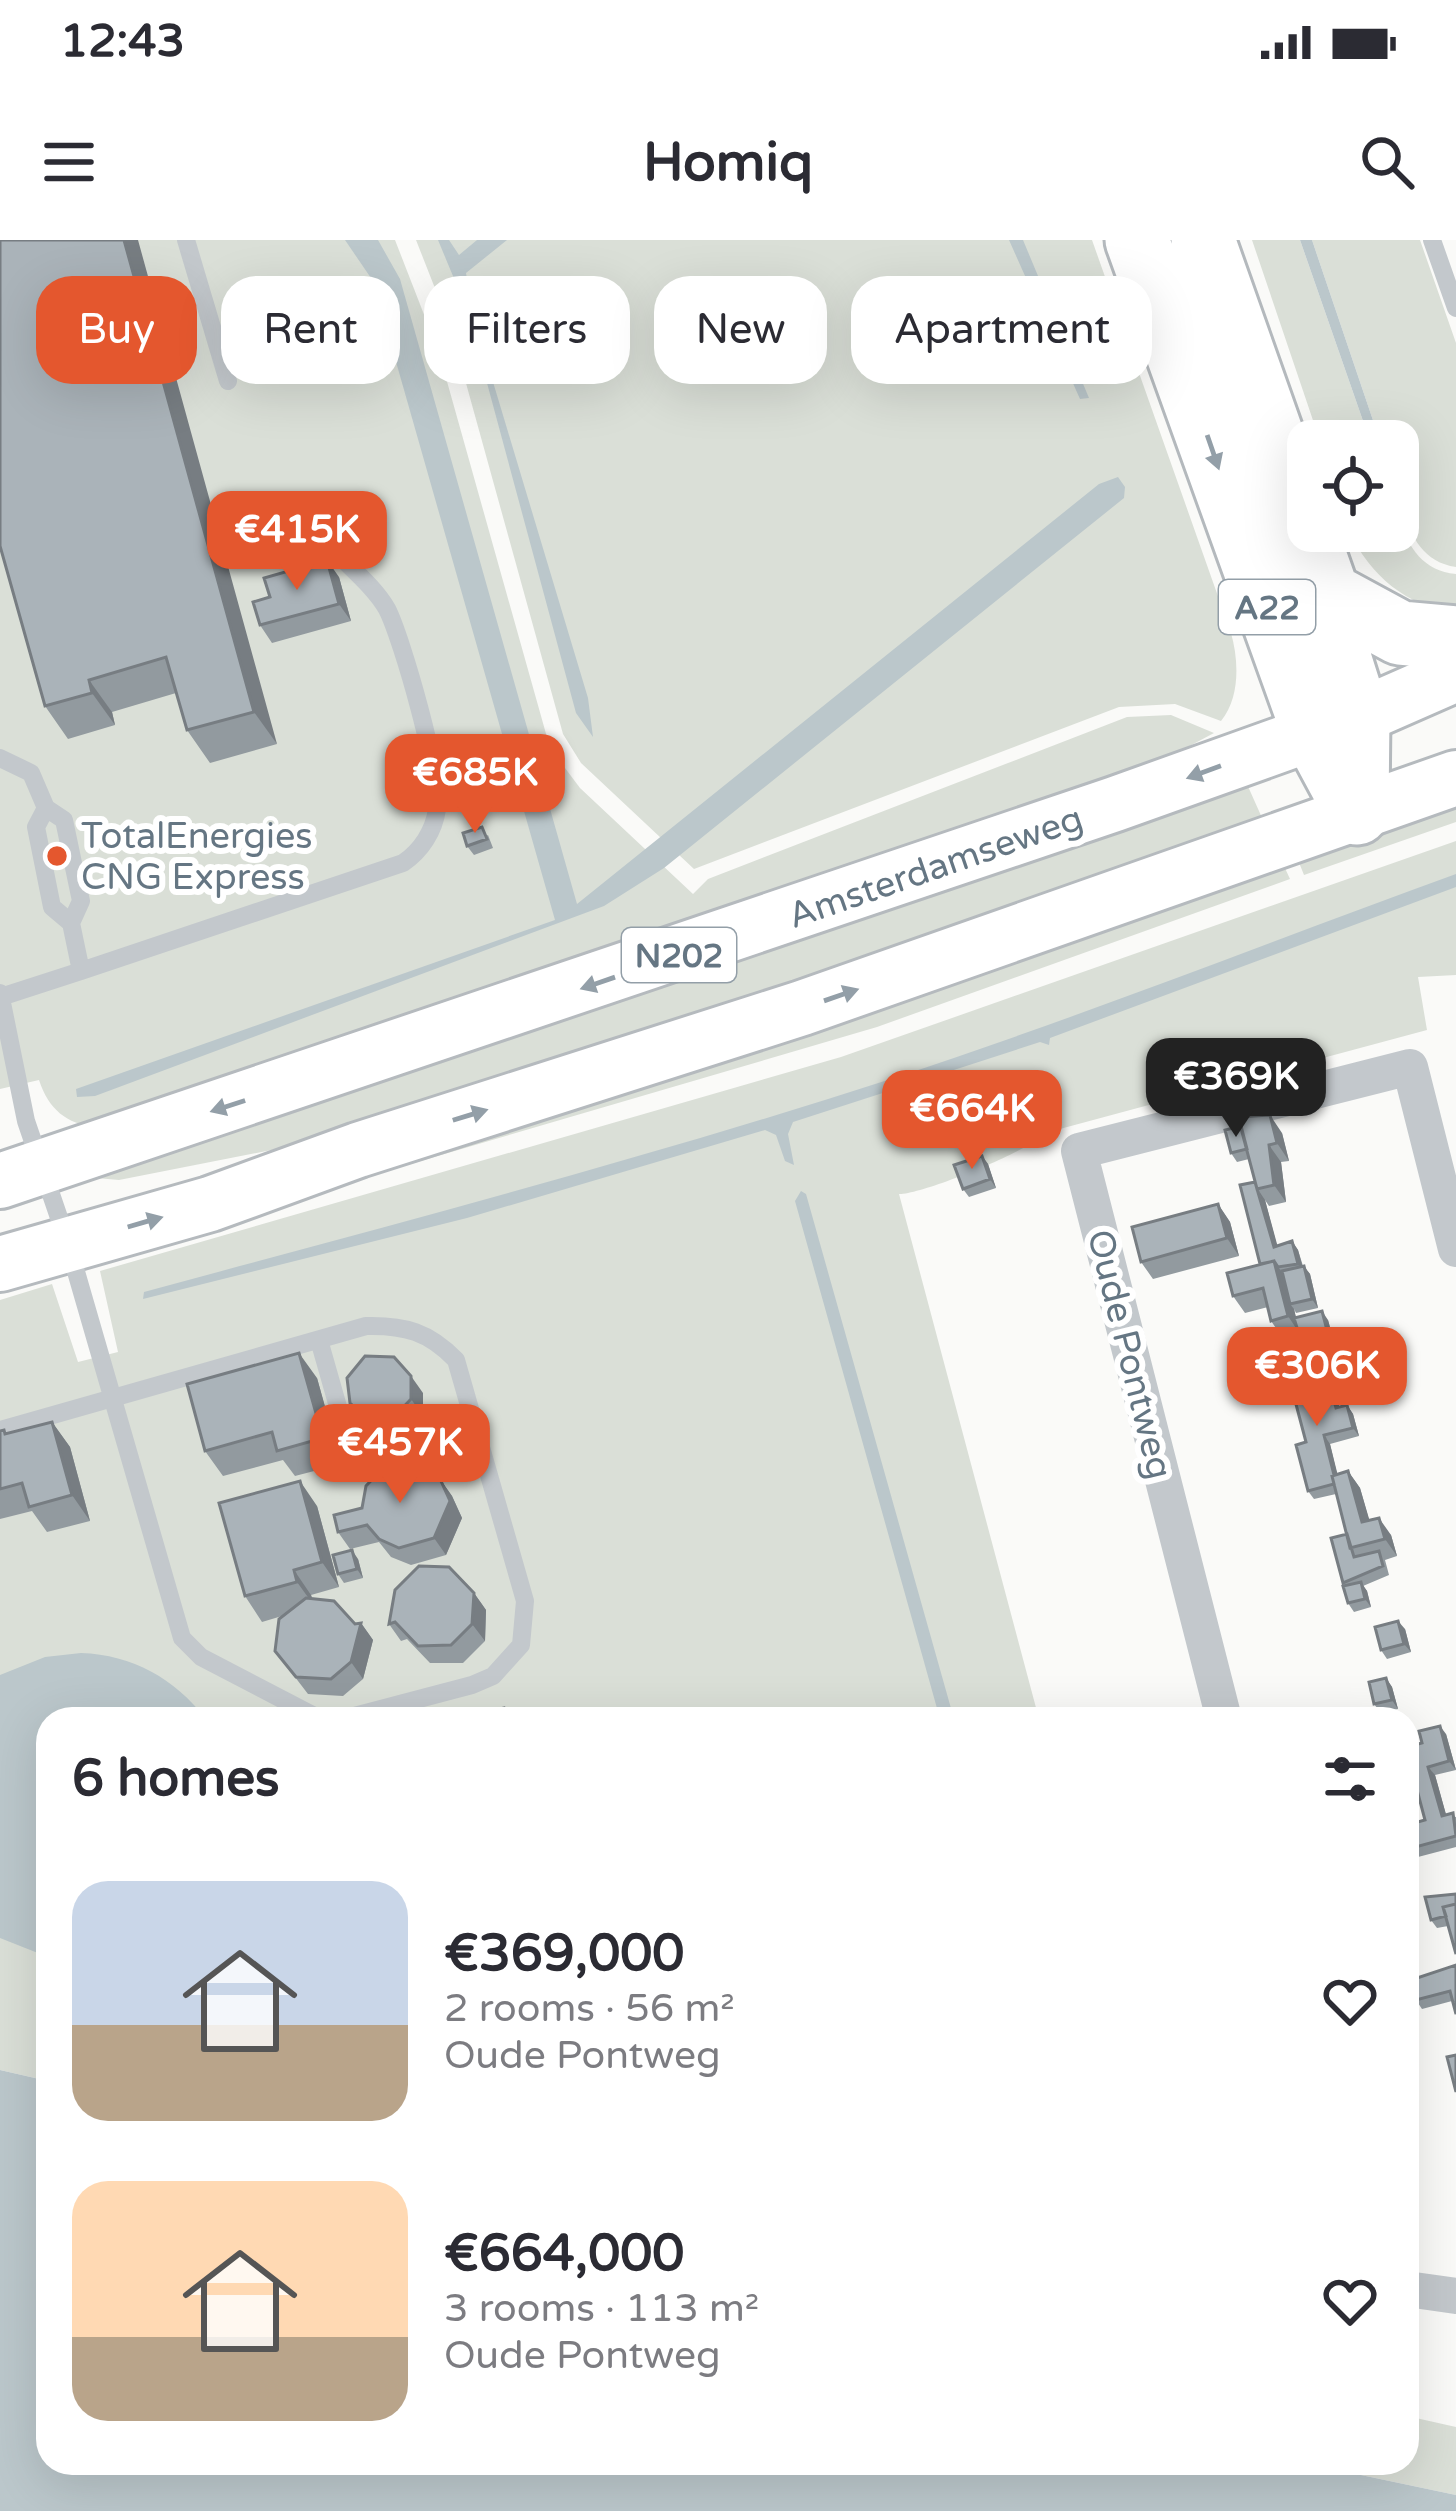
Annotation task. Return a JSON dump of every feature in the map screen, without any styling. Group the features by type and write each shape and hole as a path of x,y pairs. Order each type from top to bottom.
{"highway":[{"name":"A22","path":"1137,240 1336,725 1357,813"},
{"name":"A22","path":"1203,240 1328,594 1336,725"},
{"name":"A22","path":"1328,594 1400,633 1456,638"}],"main road":[{"name":"Amsterdamseweg","path":"21,1175 647,966 1336,725 1456,674"},
{"name":"N202","path":"0,1264 210,1204 358,1150 802,1008 1456,778"}],"street":[{"name":"Oude Pontweg","path":"1221,1707 1079,1151 1410,1067 1456,1249"},
{"path":"1419,2291 1456,2296"}],"lane":[{"path":"186,240 221,358"},
{"path":"1432,240 1456,308"},
{"path":"297,1707 201,1657 182,1638 68,1244 21,1175 17,1084 0,995 392,868 422,847 437,812 437,788 392,620 385,604 330,546"},
{"path":"0,758 31,772 46,808 64,820 81,901 71,923 81,971"},
{"path":"46,808 36,827 52,908 71,923"},
{"path":"0,1430 366,1326 397,1325 420,1332 455,1360 525,1601 520,1646 493,1676 385,1707"},
{"path":"319,1340 350,1449"}],"shaded area":[{"path":"0,240 395,240 424,314 424,384 448,384 550,748 580,788 693,894 708,879 1127,717 1171,715 1214,733 1120,783 96,1128 60,1113 39,1080 0,1089"},
{"path":"345,240 378,240 398,276 370,276"},
{"path":"416,240 1092,240 1105,276 851,276 851,384 1143,384 1231,633 1236,679 1227,712 1221,721 1175,704 1119,707 694,869 581,763 563,734 466,384 630,384 630,276 430,276"},
{"path":"438,240 449,240 459,255 477,240 507,240 467,276 453,276"},
{"path":"1009,240 1023,240 1038,276 1025,276"},
{"path":"1252,240 1300,240 1363,420 1313,420"},
{"path":"1300,240 1312,240 1373,420 1363,420"},
{"path":"1312,240 1420,240 1456,343 1456,567 1437,561 1419,544 1419,420 1373,420"},
{"path":"400,279 424,364 424,384 430,384 577,904 1099,484 1118,477 1125,487 1124,498 664,868 604,906 95,1096 77,1097 76,1089 555,920 400,376"},
{"path":"487,384 494,384 588,698 593,737 576,713"},
{"path":"1073,384 1083,384 1089,398 1080,399"},
{"path":"1361,552 1416,552 1435,568 1456,574 1456,614 1406,596"},
{"path":"1242,773 1263,820 927,943 317,1141 119,1180 85,1177"},
{"path":"1456,804 1456,822 1304,875 1298,860"},
{"path":"1456,841 1456,975 1418,977 1427,1030 1045,1133 975,1170 899,1194 1036,1707 36,1707 36,2078 0,2070 0,1300 52,1284 78,1362 118,1352 100,1271 841,1057"},
{"path":"1284,866 1290,879 877,1027 213,1222"},
{"path":"1456,874 1456,887 1050,1038 1049,1045 1040,1042 793,1122 788,1134 794,1165 785,1161 776,1135 765,1130 467,1218 143,1299 144,1292 614,1163 894,1078"},
{"path":"801,1191 806,1194 951,1707 937,1707 795,1201"},
{"path":"81,1653 118,1658 151,1671 196,1707 36,1707 36,1952 0,1938 0,1675 45,1657"},
{"path":"0,2070 36,2078 36,2475 1361,2475 1456,2495 1456,2511 0,2511"},
{"path":"1419,2419 1456,2427 1456,2495 1361,2475 1419,2475"}],"building":[{"path":"0,240 124,240 134,276 36,276 36,384 164,384 254,712 187,730 166,657 89,680 92,693 45,706 0,546"},
{"path":"327,560 339,604 260,625 253,602 270,597 264,578"},
{"path":"482,827 487,839 467,846 463,833"},
{"path":"1270,1115 1277,1143 1269,1145 1274,1185 1257,1189 1238,1117"},
{"path":"1241,1126 1247,1149 1231,1153 1225,1130"},
{"path":"982,1156 990,1179 963,1189 954,1165"},
{"path":"1255,1182 1274,1247 1292,1241 1298,1264 1260,1264 1240,1185"},
{"path":"1218,1204 1227,1238 1141,1262 1132,1227"},
{"path":"1274,1261 1288,1316 1271,1321 1263,1288 1233,1296 1227,1273"},
{"path":"1304,1266 1312,1299 1290,1304 1282,1271"},
{"path":"1322,1311 1328,1334 1301,1341 1294,1318"},
{"path":"299,1353 323,1438 277,1451 272,1432 205,1451 187,1384"},
{"path":"365,1356 394,1357 411,1376 411,1399 393,1418 368,1419 350,1403 347,1378"},
{"path":"1306,1369 1312,1391 1330,1386 1336,1408 1347,1405 1353,1428 1324,1435 1334,1484 1308,1491 1296,1445 1306,1442 1288,1374"},
{"path":"52,1422 72,1495 29,1507 22,1483 0,1489 0,1431 5,1434"},
{"path":"416,1462 440,1479 450,1501 434,1538 399,1548 379,1539 367,1525 338,1532 334,1515 362,1508 366,1486 384,1467"},
{"path":"1348,1471 1362,1522 1379,1518 1385,1539 1350,1548 1332,1476"},
{"path":"300,1481 322,1562 294,1570 297,1582 245,1596 219,1503"},
{"path":"1347,1534 1354,1557 1379,1551 1383,1566 1343,1583 1331,1538"},
{"path":"352,1550 357,1569 338,1574 333,1555"},
{"path":"419,1566 449,1567 474,1593 472,1624 451,1645 418,1646 395,1622 389,1624 395,1590"},
{"path":"1361,1582 1365,1599 1348,1603 1343,1586"},
{"path":"306,1598 334,1601 355,1624 361,1623 351,1662 331,1679 296,1677 275,1651 279,1619"},
{"path":"1398,1621 1404,1644 1381,1650 1375,1627"},
{"path":"1386,1678 1392,1700 1374,1704 1369,1682"},
{"path":"1440,1726 1449,1761 1428,1767 1442,1816 1453,1813 1456,1836 1419,1846 1419,1822 1425,1820 1419,1797 1419,1731"},
{"path":"1456,1894 1456,1904 1443,1907 1446,1916 1431,1920 1425,1897"},
{"path":"1456,1904 1456,1954 1443,1907"},
{"path":"1456,1965 1456,2014 1450,1991 1419,1999 1419,1977"},
{"path":"1456,2055 1456,2092 1447,2057"}],"place":[{"name":"TotalEnergies CNG Express","path":"57,856"}]}
